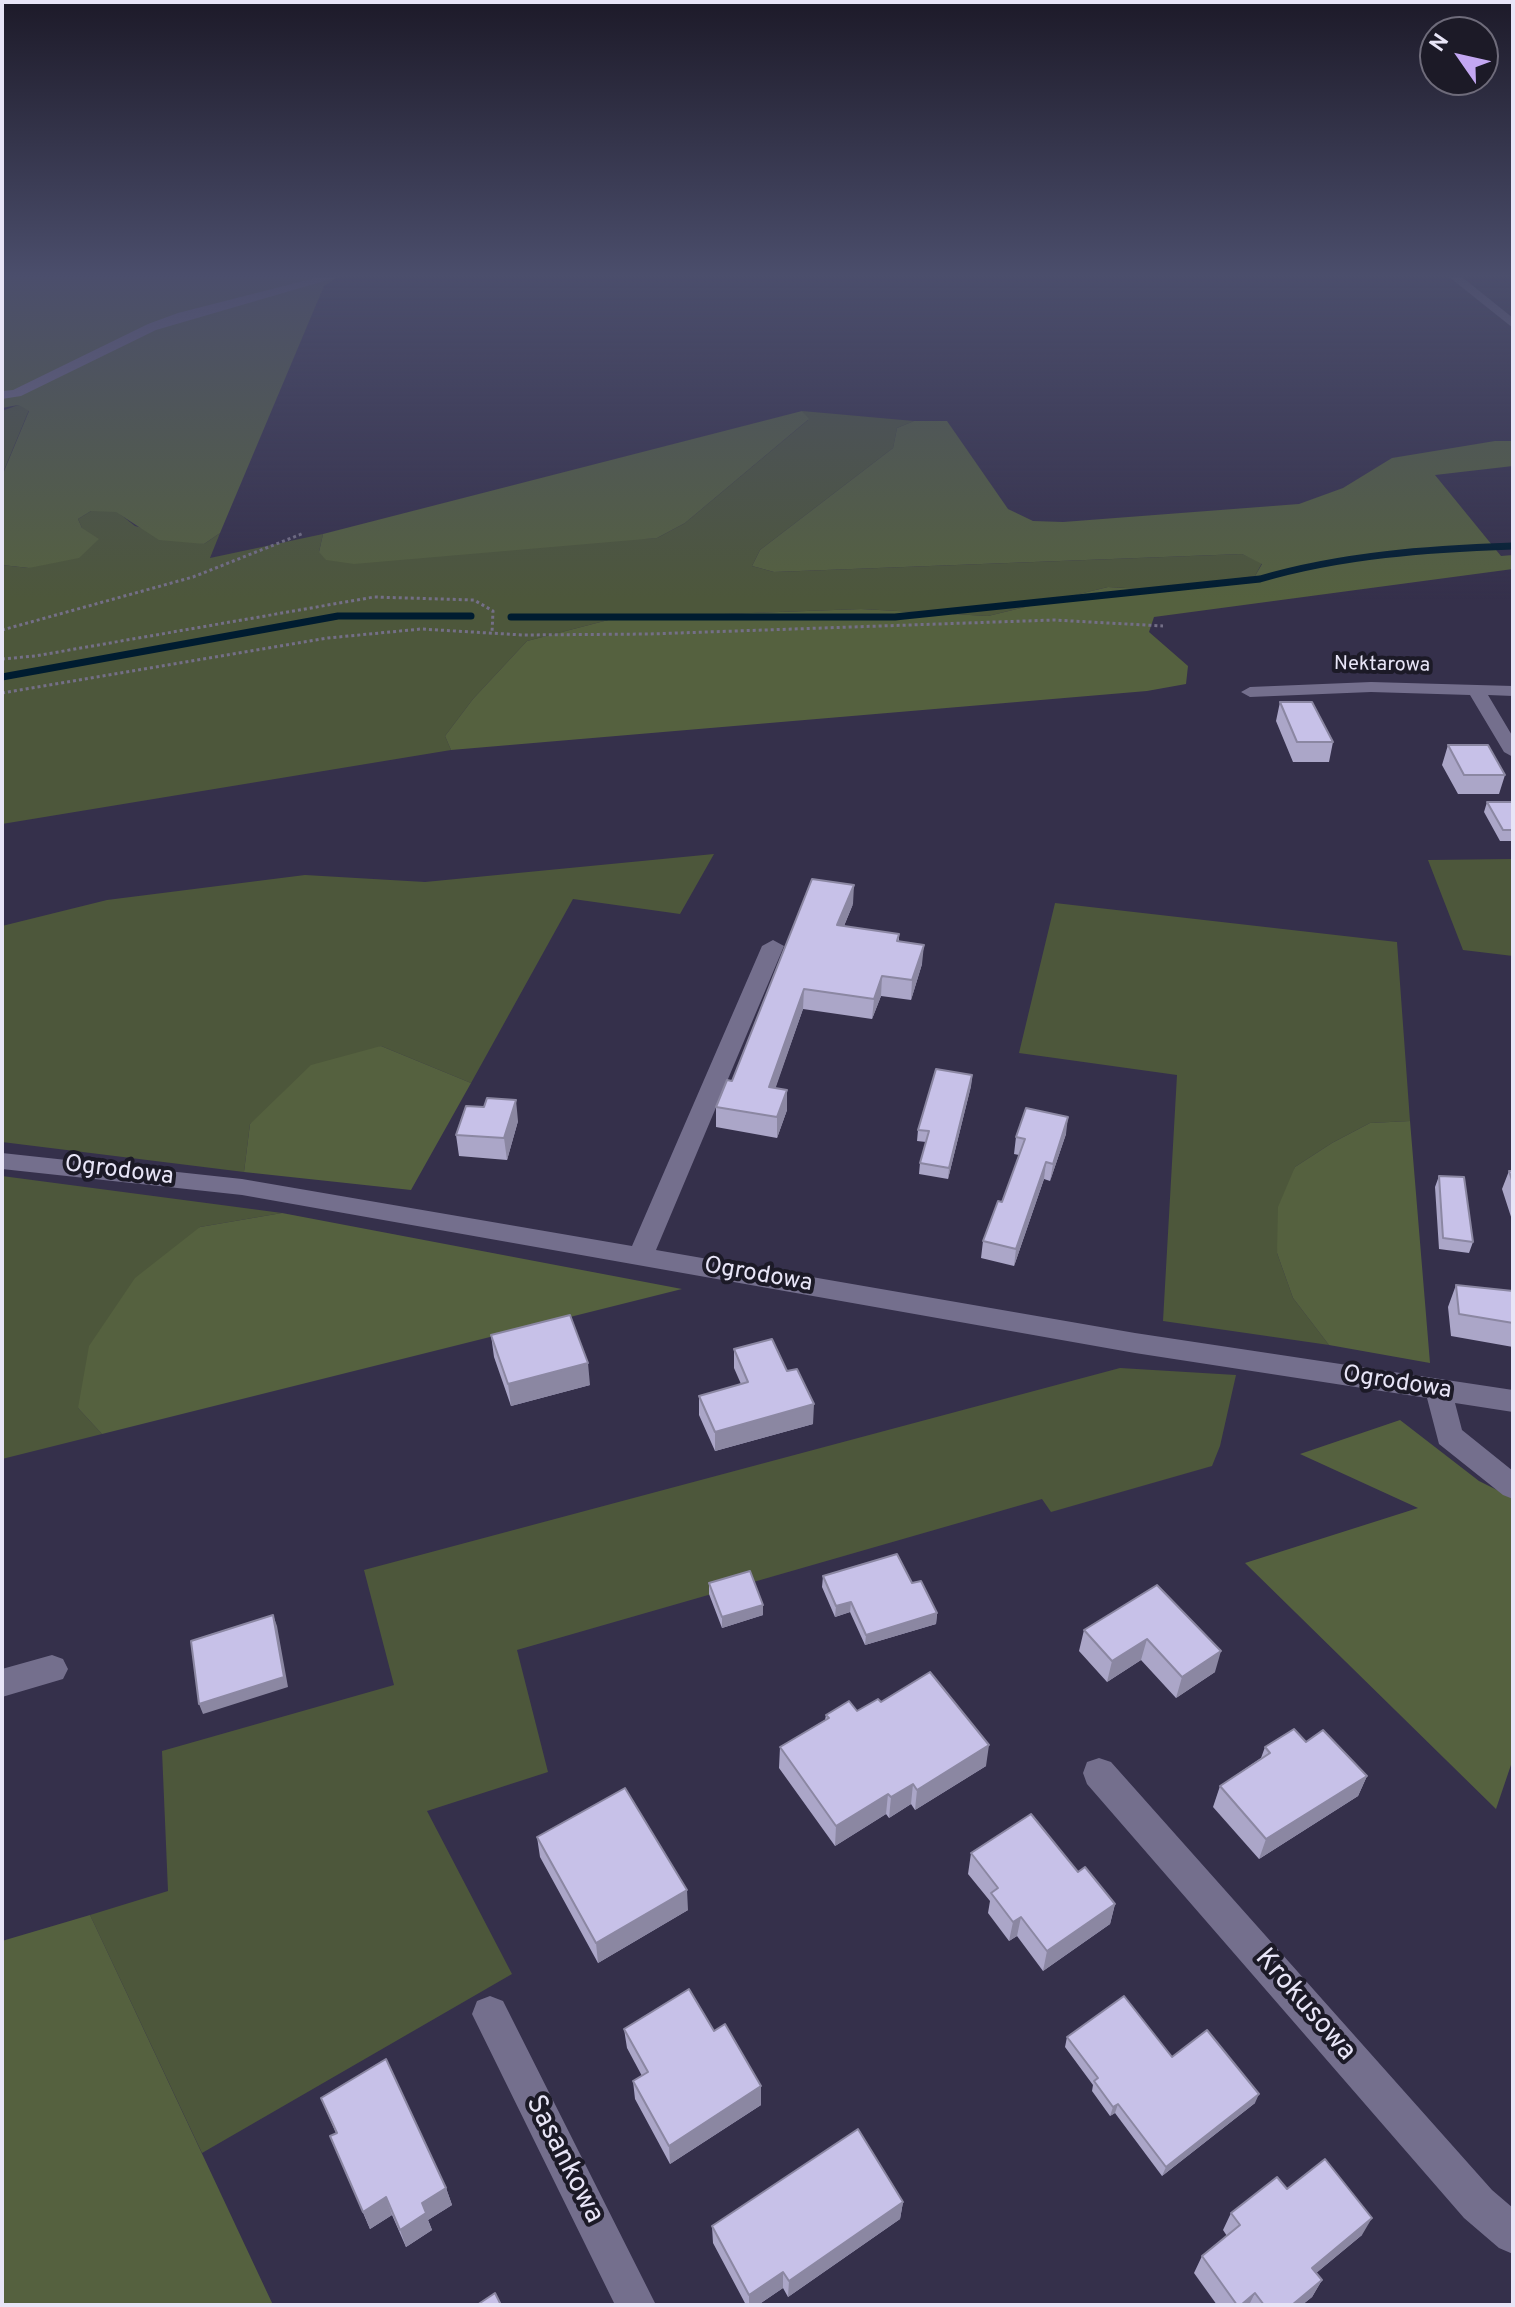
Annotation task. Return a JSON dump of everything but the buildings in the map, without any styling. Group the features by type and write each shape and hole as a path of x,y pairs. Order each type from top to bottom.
{"street":[{"path":"2,405 9,394 29,385"},
{"name":"Nektarowa","path":"1250,692 1317,687 1513,691"},
{"path":"1476,690 1513,752"},
{"path":"641,1255 773,946"},
{"name":"Ogrodowa","path":"2,1161 242,1187 1135,1343 1513,1401"},
{"path":"1439,1391 1449,1436 1513,1487"},
{"path":"2,1683 52,1669"},
{"name":"Krokusowa","path":"1099,1773 1478,2204 1513,2234"},
{"name":"Sasankowa","path":"490,2014 636,2305"}],"path":[{"path":"2,630 127,601 259,554 304,533"},
{"path":"2,659 35,656 374,597 474,600 493,611 492,633"},
{"path":"2,693 328,638 421,629 492,633 649,634 1054,620 1163,626"}],"green space":[{"path":"2,385 282,385 220,533 204,544 159,540 116,512 91,511 78,519 82,528 99,539 79,558 29,568 2,565 2,476 29,411 18,405 2,408"},
{"path":"18,405 29,410 2,475 2,411"},
{"path":"802,411 914,421 897,428 893,448 760,550 752,566 774,572 1242,554 1262,563 1255,576 1160,590 1108,587 988,616 861,609 616,618 527,641 473,699 445,736 451,750 2,824 2,565 29,568 82,528 78,519 91,511 116,511 135,526 204,544 220,533 210,558 323,534 319,552 657,538 685,523 808,420"},
{"path":"802,411 809,419 685,523 657,538 354,564 326,560 319,552 323,534"},
{"path":"914,421 947,421 1008,509 1033,521 1063,522 1299,504 1343,488 1392,458 1495,441 1513,441 1513,466 1435,475 1501,556 1513,555 1513,569 1154,617 1149,632 1188,666 1186,684 1147,691 451,750 445,736 473,699 527,641 616,618 861,609 988,616 1108,587 1160,590 1255,576 1262,564 1242,554 774,572 752,566 760,550 893,448 897,428"},
{"path":"714,854 680,914 573,899 471,1083 381,1046 250,1124 244,1172 2,1142 2,926 107,900 305,875 425,882"},
{"path":"1513,859 1513,956 1463,950 1428,860"},
{"path":"1055,903 1397,942 1410,1121 1370,1123 1295,1167 1277,1253 1293,1298 1329,1345 1163,1321 1177,1075 1019,1053"},
{"path":"381,1046 471,1083 411,1190 244,1172 250,1124 311,1065"},
{"path":"1410,1121 1430,1363 1329,1345 1293,1298 1277,1253 1278,1207 1295,1167 1370,1123"},
{"path":"2,1176 282,1213 200,1227 78,1408 102,1434 2,1459"},
{"path":"282,1213 682,1289 102,1434 78,1408 89,1346 135,1278 200,1227"},
{"path":"1120,1368 1236,1375 1220,1446 1212,1466 1051,1512 1042,1499 517,1650 548,1772 427,1811 512,1974 202,2153 90,1915 168,1891 162,1751 394,1685 364,1570"},
{"path":"1400,1420 1479,1481 1513,1498 1513,1759 1496,1809 1245,1563 1418,1508 1300,1454"},
{"path":"90,1915 273,2305 2,2305 2,1941"}],"waterway":[{"path":"511,617 895,617 1260,579 1322,564 1385,555 1513,546"},
{"path":"2,677 338,616 471,616"}]}
